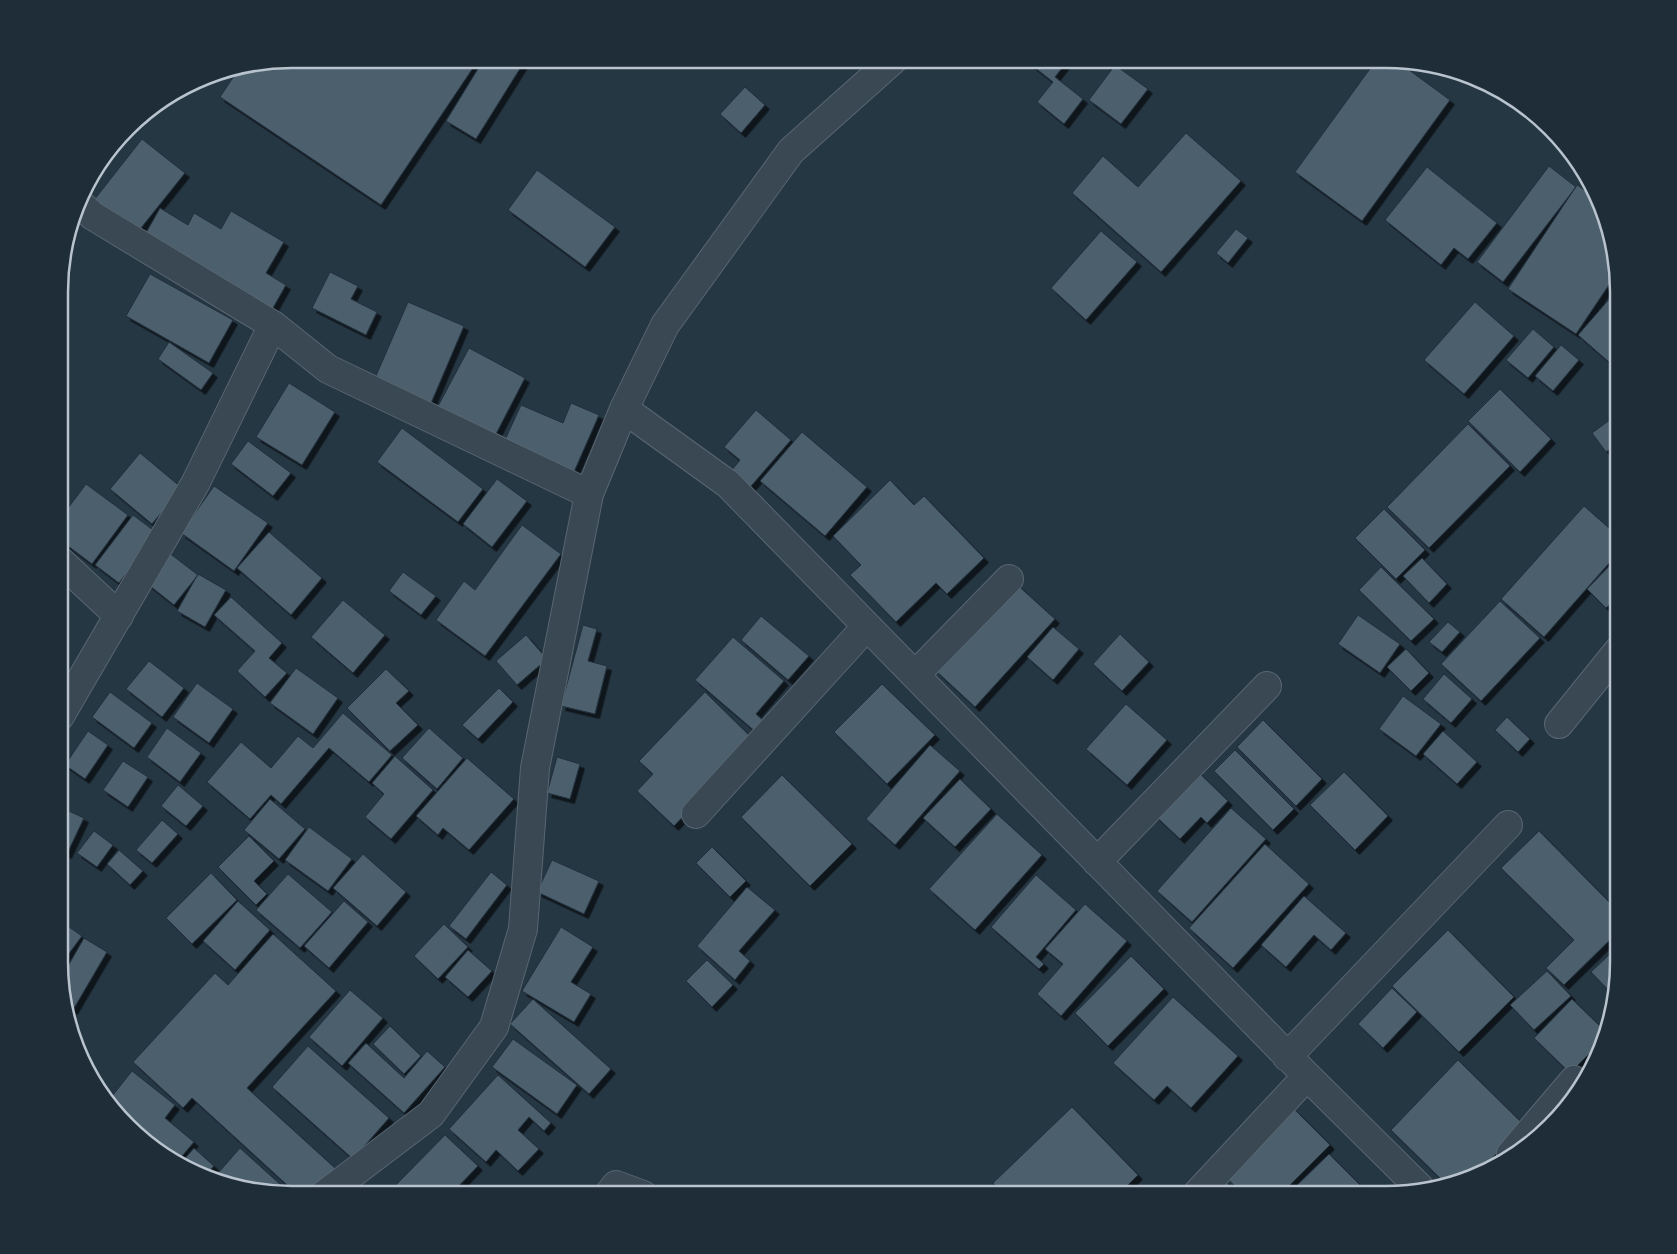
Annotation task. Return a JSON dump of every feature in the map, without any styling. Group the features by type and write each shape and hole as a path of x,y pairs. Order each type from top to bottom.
{"street":[{"path":"336,1186 431,1114 494,1027 522,929 535,768 589,494 624,409 665,325 791,151 884,68"},
{"path":"84,208 93,216 273,325 328,369 589,494"},
{"path":"68,702 195,484 273,325"},
{"path":"624,409 728,484 1287,1057 1416,1185"},
{"path":"68,568 119,616"},
{"path":"915,675 1010,579"},
{"path":"696,814 867,626"},
{"path":"1559,724 1610,661"},
{"path":"1097,862 1267,686"},
{"path":"1287,1057 1508,825"},
{"path":"1204,1186 1307,1076"},
{"path":"1525,1138 1574,1080"}],"building":[{"path":"473,68 381,205 220,97 235,75 262,69"},
{"path":"478,68 520,68 476,139 446,121"},
{"path":"1035,68 1062,68 1055,77 1083,99 1064,124 1037,102 1053,82"},
{"path":"1113,68 1119,68 1148,89 1121,124 1089,100"},
{"path":"1370,68 1407,68 1450,100 1362,221 1295,172"},
{"path":"745,87 765,105 741,133 720,114"},
{"path":"1186,133 1241,181 1161,272 1072,193 1103,156 1138,187"},
{"path":"142,139 185,173 137,233 94,200"},
{"path":"1549,166 1576,187 1503,282 1477,262"},
{"path":"1427,167 1497,223 1468,259 1454,248 1441,265 1385,220"},
{"path":"537,170 615,227 585,267 508,210"},
{"path":"1577,185 1585,190 1602,233 1608,262 1610,284 1576,334 1508,289"},
{"path":"160,208 188,225 194,213 221,229 231,211 284,242 266,273 286,285 269,315 142,240"},
{"path":"1236,229 1248,238 1228,263 1216,253"},
{"path":"1101,231 1137,262 1086,320 1051,288"},
{"path":"330,272 358,286 351,299 377,312 366,335 312,308"},
{"path":"150,274 233,320 209,363 126,316"},
{"path":"1610,298 1610,363 1578,335"},
{"path":"408,302 464,326 429,408 372,385"},
{"path":"1475,302 1514,336 1464,394 1424,360"},
{"path":"1533,329 1554,347 1528,378 1506,360"},
{"path":"169,342 213,373 201,390 158,359"},
{"path":"1561,345 1579,360 1553,391 1535,376"},
{"path":"469,348 525,378 494,438 437,408"},
{"path":"289,383 335,412 302,465 256,437"},
{"path":"1500,389 1551,439 1520,472 1468,421"},
{"path":"571,403 599,415 574,472 504,442 521,405 563,423"},
{"path":"756,410 791,440 746,492 727,476 740,460 724,447"},
{"path":"1610,420 1610,449 1606,452 1592,433"},
{"path":"1468,424 1510,466 1429,548 1387,507"},
{"path":"402,428 483,489 458,522 377,462"},
{"path":"802,432 867,487 825,536 760,481"},
{"path":"248,441 291,473 273,496 231,464"},
{"path":"140,453 182,488 152,524 110,489"},
{"path":"497,479 527,501 492,547 463,524"},
{"path":"890,480 914,505 924,496 984,558 947,594 936,583 896,622 850,575 861,565 833,536"},
{"path":"86,484 128,515 92,564 68,546 68,508"},
{"path":"214,486 268,523 234,571 181,533"},
{"path":"1584,506 1610,529 1610,562 1544,637 1501,599"},
{"path":"1384,509 1425,550 1396,579 1355,538"},
{"path":"133,515 157,533 119,583 95,565"},
{"path":"522,525 561,554 485,656 436,620 464,581 475,590"},
{"path":"269,532 322,578 291,615 237,568"},
{"path":"168,552 198,575 174,605 145,582"},
{"path":"1422,558 1447,584 1429,603 1403,576"},
{"path":"1610,565 1610,604 1606,608 1587,589"},
{"path":"1381,567 1434,619 1411,641 1359,590"},
{"path":"403,572 436,596 421,615 389,591"},
{"path":"198,574 226,590 205,627 177,611"},
{"path":"1014,582 1055,619 975,707 935,670"},
{"path":"231,597 282,643 269,658 287,673 265,697 237,671 255,651 214,615"},
{"path":"343,600 385,635 353,673 311,637"},
{"path":"1500,601 1540,638 1481,701 1441,664"},
{"path":"1358,615 1400,644 1380,673 1338,644"},
{"path":"761,616 809,656 788,680 741,640"},
{"path":"1448,622 1460,632 1442,652 1429,642"},
{"path":"583,625 597,629 588,661 607,666 595,714 561,706"},
{"path":"1053,627 1079,649 1053,680 1027,657"},
{"path":"1120,634 1149,662 1122,691 1093,664"},
{"path":"526,635 547,659 517,685 496,661"},
{"path":"733,637 784,681 756,714 766,723 757,733 695,680"},
{"path":"1406,649 1429,673 1411,691 1387,667"},
{"path":"149,661 184,688 162,717 126,689"},
{"path":"296,668 338,698 313,734 270,703"},
{"path":"386,669 409,691 396,703 418,725 390,751 347,708"},
{"path":"1444,674 1472,699 1451,723 1423,699"},
{"path":"197,683 233,709 209,743 173,717"},
{"path":"882,684 935,735 887,784 834,732"},
{"path":"499,688 513,702 478,739 462,725"},
{"path":"110,692 152,723 134,748 92,717"},
{"path":"705,692 755,741 674,826 637,791 653,774 639,761"},
{"path":"1403,696 1441,724 1416,756 1379,729"},
{"path":"1126,704 1167,740 1127,785 1086,749"},
{"path":"343,713 392,755 369,782 329,748 281,804 271,795 250,819 207,782 241,742 271,768 298,736 313,748"},
{"path":"1507,717 1530,739 1518,752 1495,730"},
{"path":"1263,720 1322,779 1296,806 1237,747"},
{"path":"167,728 201,753 180,782 147,757"},
{"path":"429,728 463,758 437,789 402,758"},
{"path":"88,731 108,745 85,779 68,767 68,761"},
{"path":"1443,731 1477,762 1457,784 1423,754"},
{"path":"930,745 960,771 895,845 866,819"},
{"path":"1235,750 1294,809 1273,830 1214,771"},
{"path":"395,756 433,790 391,839 365,817 384,794 372,783"},
{"path":"557,757 580,764 570,799 547,793"},
{"path":"467,758 514,799 469,850 443,828 438,835 416,816"},
{"path":"123,761 148,777 128,807 103,790"},
{"path":"1192,766 1228,801 1207,823 1201,817 1180,839 1149,810"},
{"path":"1344,772 1388,816 1355,850 1310,805"},
{"path":"782,775 852,844 810,886 741,817"},
{"path":"960,779 991,809 955,847 923,818"},
{"path":"178,785 203,806 186,826 161,806"},
{"path":"270,799 305,829 279,859 244,830"},
{"path":"1231,808 1266,839 1192,922 1157,891"},
{"path":"68,811 84,818 68,852"},
{"path":"997,814 1042,855 975,930 929,889"},
{"path":"162,820 178,834 152,863 136,850"},
{"path":"309,827 352,859 328,891 285,860"},
{"path":"94,831 113,845 97,867 77,853"},
{"path":"1539,831 1610,903 1610,940 1564,985 1546,968 1574,940 1501,868"},
{"path":"249,836 274,861 254,881 267,894 256,905 218,867"},
{"path":"1265,844 1309,884 1233,968 1189,928"},
{"path":"712,847 746,881 730,897 696,863"},
{"path":"119,850 143,871 130,885 107,864"},
{"path":"363,854 406,892 377,926 333,888"},
{"path":"552,860 599,881 584,914 537,892"},
{"path":"491,872 507,885 466,939 449,926"},
{"path":"211,873 237,900 192,944 166,918"},
{"path":"288,874 332,912 300,948 256,910"},
{"path":"1036,875 1076,910 1036,957 1044,964 1039,969 991,927"},
{"path":"747,887 775,910 739,951 750,961 735,980 697,946"},
{"path":"1304,896 1346,933 1331,950 1314,935 1286,967 1261,945"},
{"path":"238,901 270,930 235,970 203,941"},
{"path":"344,901 368,922 329,968 304,946"},
{"path":"1085,904 1127,941 1061,1016 1037,994 1063,964 1045,949"},
{"path":"444,924 468,947 438,979 414,956"},
{"path":"68,926 82,936 68,955"},
{"path":"561,927 593,947 571,982 591,994 574,1022 522,991"},
{"path":"1448,930 1514,997 1459,1052 1392,986"},
{"path":"273,934 336,991 247,1088 335,1168 319,1186 288,1186 192,1098 183,1108 133,1062 215,973 228,985"},
{"path":"84,938 107,952 73,1010 69,992 68,966"},
{"path":"468,950 492,971 468,997 445,977"},
{"path":"1610,954 1608,990 1591,972"},
{"path":"1131,956 1164,989 1108,1046 1075,1013"},
{"path":"707,960 733,985 712,1007 686,981"},
{"path":"1547,971 1571,996 1534,1030 1510,1005"},
{"path":"1392,988 1417,1012 1383,1048 1358,1024"},
{"path":"350,990 383,1018 342,1066 309,1037"},
{"path":"1173,997 1238,1056 1191,1108 1167,1086 1154,1100 1113,1063"},
{"path":"533,999 611,1069 589,1094 510,1024"},
{"path":"1572,999 1600,1027 1590,1053 1570,1073 1534,1038"},
{"path":"390,1026 421,1056 404,1074 373,1044"},
{"path":"513,1039 577,1085 557,1114 492,1067"},
{"path":"366,1043 404,1078 427,1051 445,1067 404,1113 348,1063"},
{"path":"308,1046 389,1118 353,1159 272,1087"},
{"path":"1458,1060 1524,1125 1490,1161 1458,1175 1441,1180 1391,1130"},
{"path":"132,1071 175,1105 165,1118 194,1142 181,1158 179,1157 144,1131 112,1096"},
{"path":"498,1075 551,1123 544,1131 529,1117 518,1130 539,1149 518,1171 496,1150 486,1162 449,1129"},
{"path":"1072,1107 1138,1175 1127,1186 996,1186 993,1183"},
{"path":"1295,1110 1330,1145 1289,1186 1235,1186 1227,1178"},
{"path":"445,1135 478,1166 459,1186 395,1186"},
{"path":"194,1148 214,1166 210,1171 184,1159"},
{"path":"240,1148 282,1186 262,1185 217,1174"},
{"path":"1329,1154 1361,1186 1296,1186"},
{"path":"1223,1179 1230,1186 1216,1186"}]}
